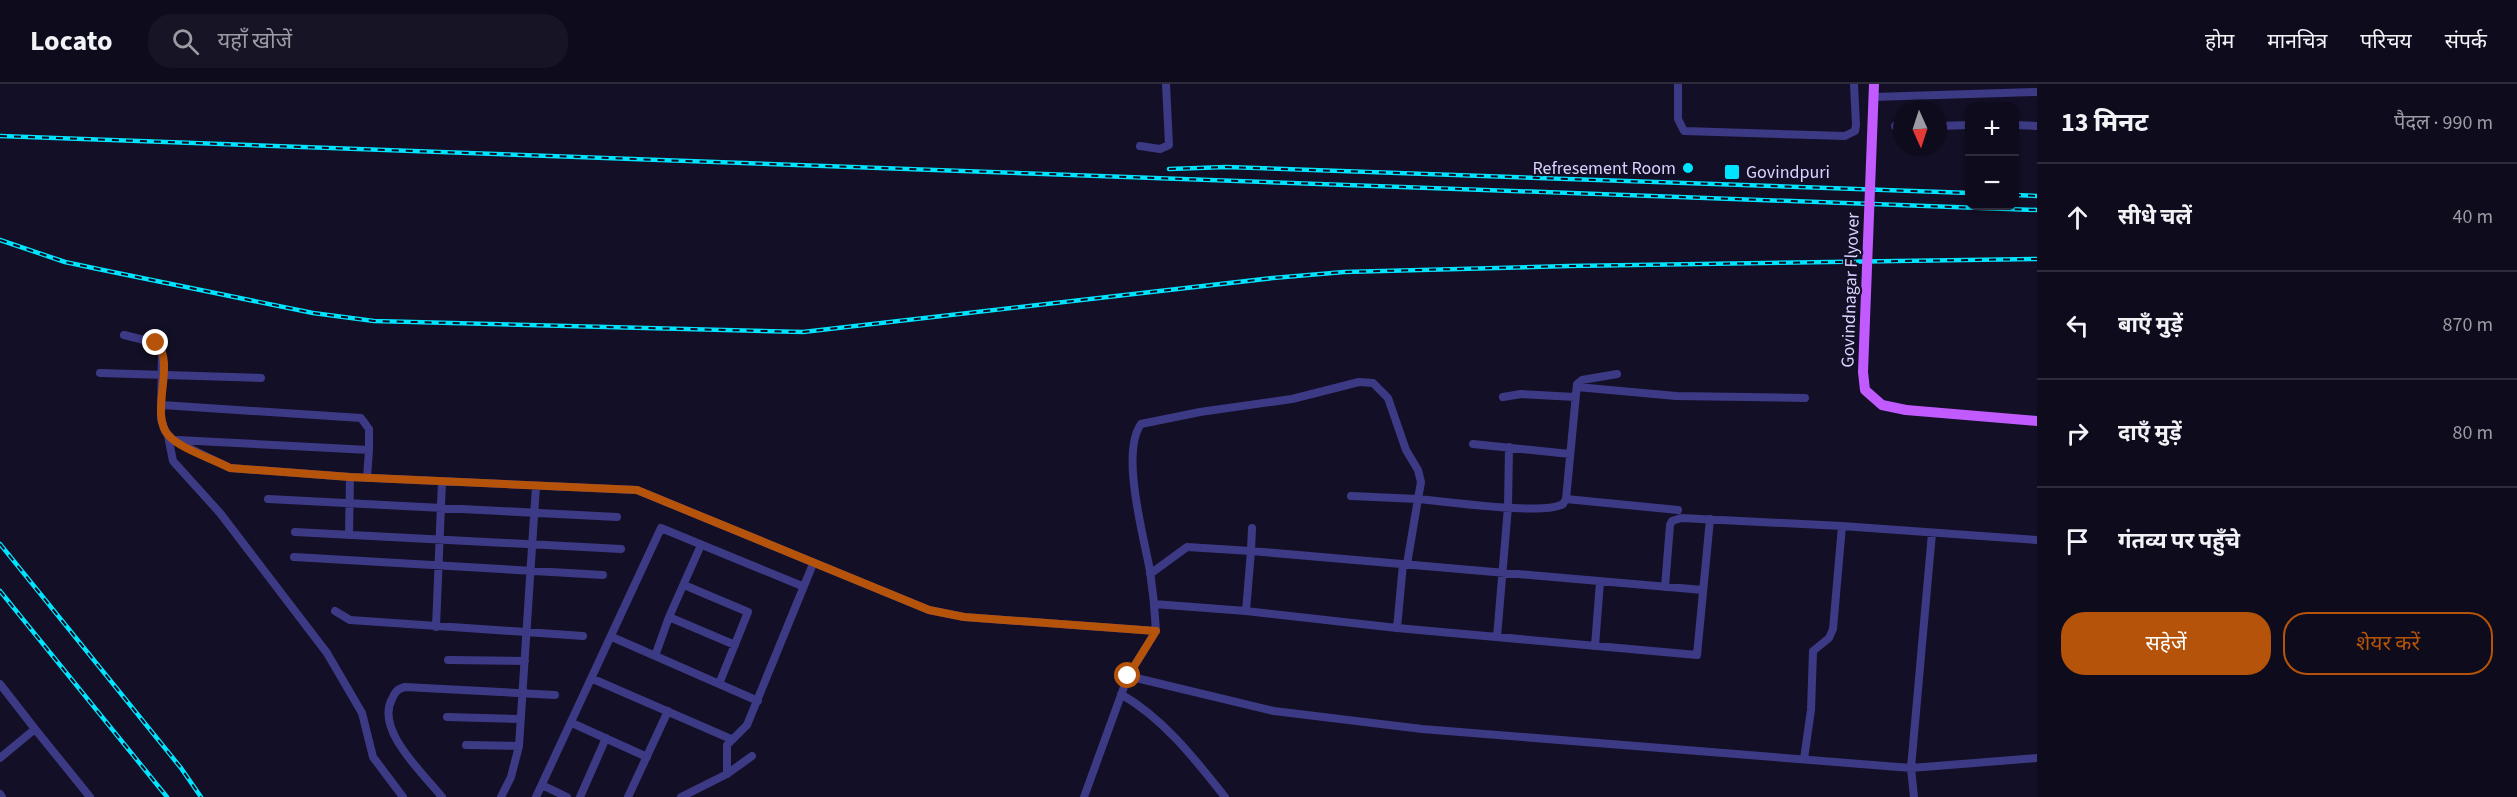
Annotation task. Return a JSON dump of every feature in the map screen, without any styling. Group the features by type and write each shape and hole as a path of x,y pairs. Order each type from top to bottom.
{"main road":[{"name":"Govindnagar Flyover","path":"1874,84 1865,390 1882,405 1906,410 2037,421"}],"street":[{"path":"1140,146 1160,149 1169,145 1166,84"},
{"path":"1678,84 1678,119 1684,131 1845,136 1855,131 1854,84"},
{"path":"1873,97 2037,92"},
{"path":"1947,126 1965,125"},
{"path":"2019,125 2037,126"},
{"path":"124,335 160,346 163,374 162,426 171,437 236,470 643,491 813,564 942,614 1156,631"},
{"path":"100,373 261,378"},
{"path":"1351,496 1508,507 1558,507 1566,499 1577,387 1582,380 1617,374"},
{"path":"1084,797 1128,676 1156,631 1150,574 1138,510 1133,464 1138,428 1147,421 1292,399 1359,382 1373,383 1388,398 1406,450 1418,470 1420,482 1405,564 1397,628"},
{"path":"1577,387 1688,396 1804,398"},
{"path":"1503,398 1521,394 1575,397"},
{"path":"162,405 361,418 369,429 367,478"},
{"path":"171,437 369,450"},
{"path":"171,437 174,461 220,513 327,653 362,713 373,757 403,797"},
{"path":"1473,444 1570,454"},
{"path":"1497,637 1508,507 1509,447"},
{"path":"349,535 350,477"},
{"path":"436,627 442,481"},
{"path":"501,797 511,777 519,746 536,486"},
{"path":"268,499 617,517"},
{"path":"1566,499 1678,510"},
{"path":"1665,587 1669,531 1672,521 1681,518 1842,526 2037,540"},
{"path":"1154,604 1697,655 1710,519"},
{"path":"1804,759 1811,710 1812,657 1815,647 1829,638 1833,629 1842,526"},
{"path":"536,797 593,679 661,528 802,586"},
{"path":"1246,611 1252,528"},
{"path":"295,532 621,549"},
{"path":"1914,797 1911,768 1932,533"},
{"path":"655,656 669,617 701,545"},
{"path":"1150,574 1187,547 1251,550 1703,590"},
{"path":"294,557 603,574"},
{"path":"727,774 726,748 731,739 743,731 758,701 802,586 813,564"},
{"path":"1595,646 1600,582"},
{"path":"684,585 748,612 719,684"},
{"path":"335,611 350,620 583,636"},
{"path":"669,617 735,645"},
{"path":"612,637 758,701"},
{"path":"448,660 525,661"},
{"path":"1128,676 1274,711 1422,729 1911,768 2037,758"},
{"path":"593,679 731,739"},
{"path":"0,684 90,797"},
{"path":"442,797 391,730 387,707 396,691 405,687 555,695"},
{"path":"1121,694 1159,721 1190,751 1226,797"},
{"path":"628,797 668,711"},
{"path":"447,717 521,719"},
{"path":"572,723 647,757"},
{"path":"0,758 35,729"},
{"path":"580,797 606,738"},
{"path":"466,745 519,746"},
{"path":"681,797 727,774 752,756"},
{"path":"542,785 567,797"}],"railway":[{"path":"0,136 2037,210"},
{"path":"1169,169 1226,167 1965,193"},
{"path":"2019,195 2037,196"},
{"path":"0,240 65,262 313,313 374,321 803,332 1273,278 1344,272 2037,259"},
{"path":"0,544 181,768 201,797"},
{"path":"0,591 167,797"}],"place":[{"name":"Refresement Room","path":"1688,168"},
{"name":"Govindpuri","path":"1732,172"}],"route":[{"path":"156,343 160,346 163,356 162,426 173,440 230,468 350,477 643,491 813,564 942,614 1156,631 1128,676"}]}
